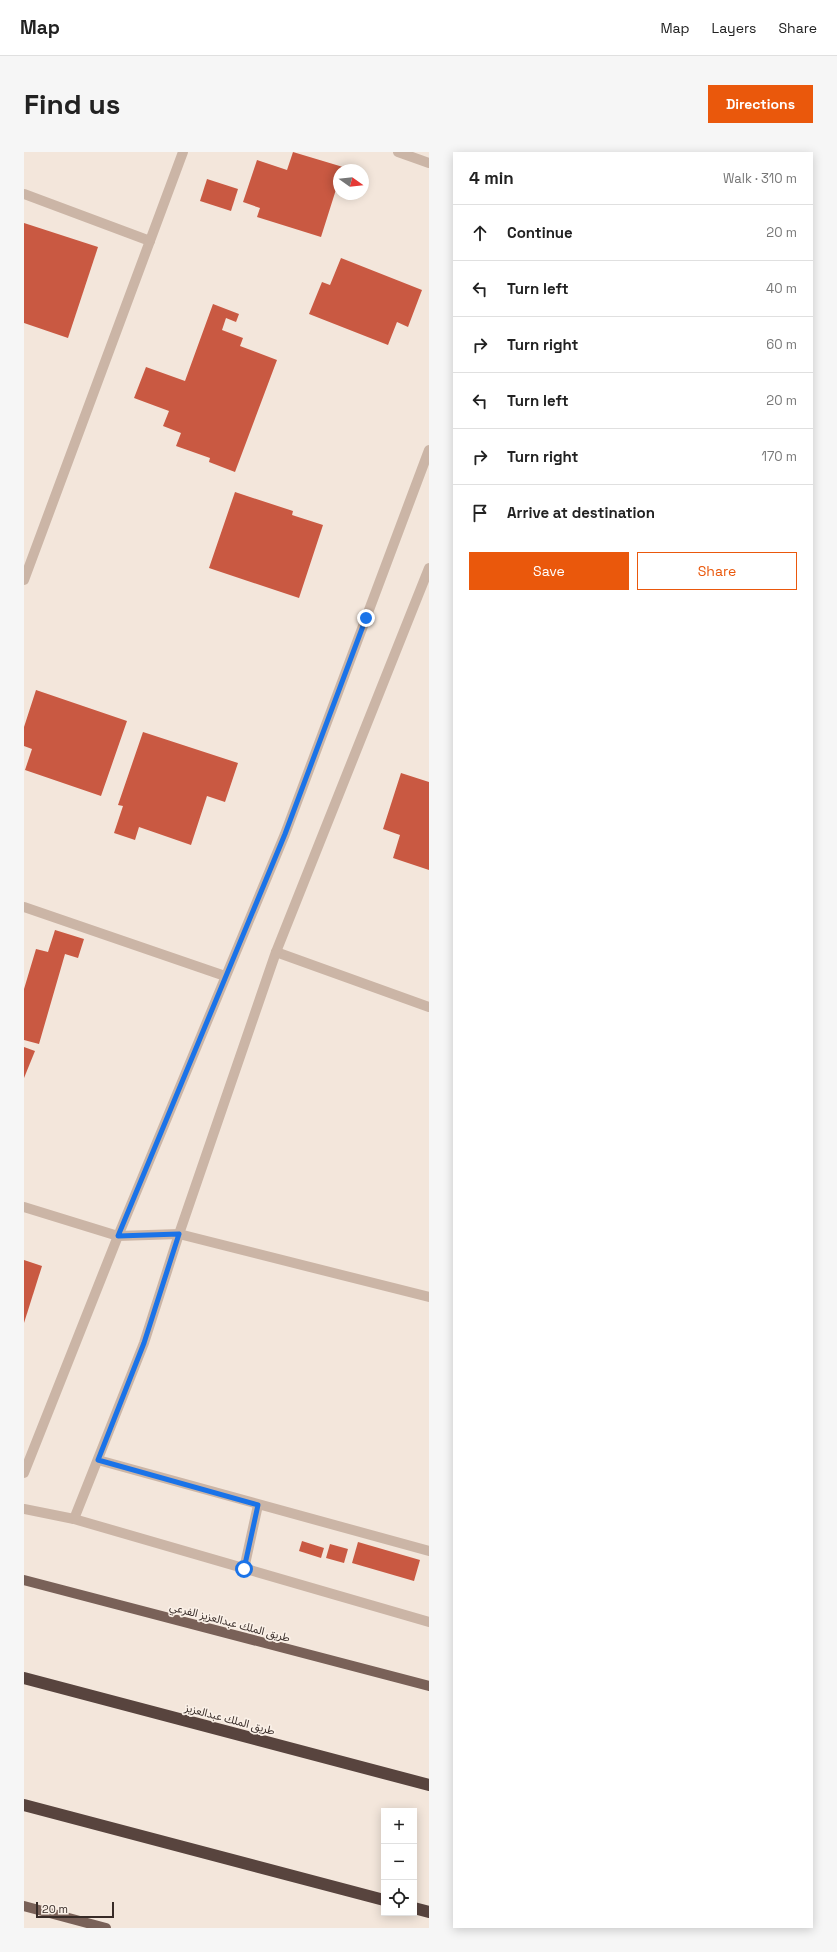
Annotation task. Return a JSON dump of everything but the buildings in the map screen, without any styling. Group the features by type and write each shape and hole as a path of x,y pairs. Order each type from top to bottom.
{"highway":[{"name":"طريق الملك عبدالعزيز","path":"24,1678 429,1785"},
{"path":"24,1805 381,1899"},
{"path":"417,1909 429,1912"}],"main road":[{"name":"طريق الملك عبدالعزيز الفرعي","path":"24,1580 429,1686"},
{"path":"24,1906 106,1928"}],"street":[{"path":"24,580 183,152"},
{"path":"398,152 429,163"},
{"path":"24,194 150,241"},
{"path":"24,1473 118,1236 285,834 429,450"},
{"path":"74,1519 144,1343 179,1234 276,952 429,568"},
{"path":"24,907 225,976"},
{"path":"276,952 429,1007"},
{"path":"24,1207 118,1236 179,1234 429,1297"},
{"path":"98,1460 429,1551"},
{"path":"244,1569 258,1505"},
{"path":"24,1509 74,1519 429,1622"}],"route":[{"path":"244,1569 258,1505 98,1460 144,1343 179,1234 118,1236 285,834 366,618"}]}
